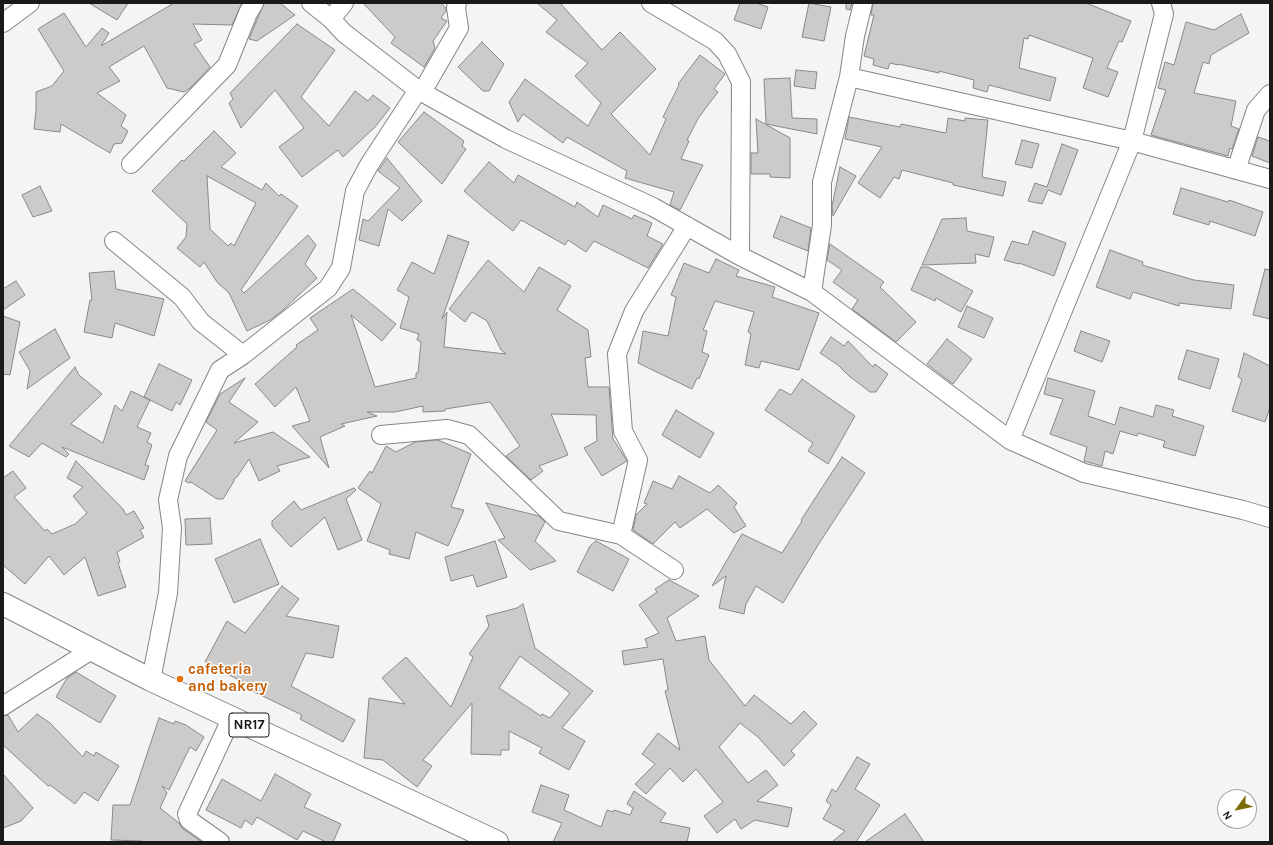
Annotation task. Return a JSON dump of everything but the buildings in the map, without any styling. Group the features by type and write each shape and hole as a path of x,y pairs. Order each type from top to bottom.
{"main road":[{"name":"NR17","path":"3,604 151,680 498,842"}],"street":[{"path":"3,23 30,3"},
{"path":"131,164 227,65 248,13 254,3"},
{"path":"311,3 331,19 344,33 420,91 506,139 653,207 740,256 812,292 1010,440 1084,473 1243,510 1270,518"},
{"path":"331,19 344,3"},
{"path":"151,680 168,593 172,528 168,500 178,456 220,370 243,355 328,288 341,268 355,191 369,165 420,91 459,28 456,8 457,3"},
{"path":"651,3 715,41 728,54 741,82 740,256"},
{"path":"812,292 822,225 822,182 849,76 855,36 863,3"},
{"path":"1010,440 1132,141 1164,14 1161,3"},
{"path":"849,76 1132,141 1270,178"},
{"path":"1236,170 1256,110 1270,94"},
{"path":"621,535 638,460 623,431 617,354 634,310 687,226"},
{"path":"114,241 182,297 201,322 243,355"},
{"path":"381,436 447,429 469,435 559,521 621,535 674,570"},
{"path":"3,706 93,649"},
{"path":"220,842 189,820 187,814 232,717"}],"place":[{"name":"cafeteria and bakery","path":"180,679"}]}
